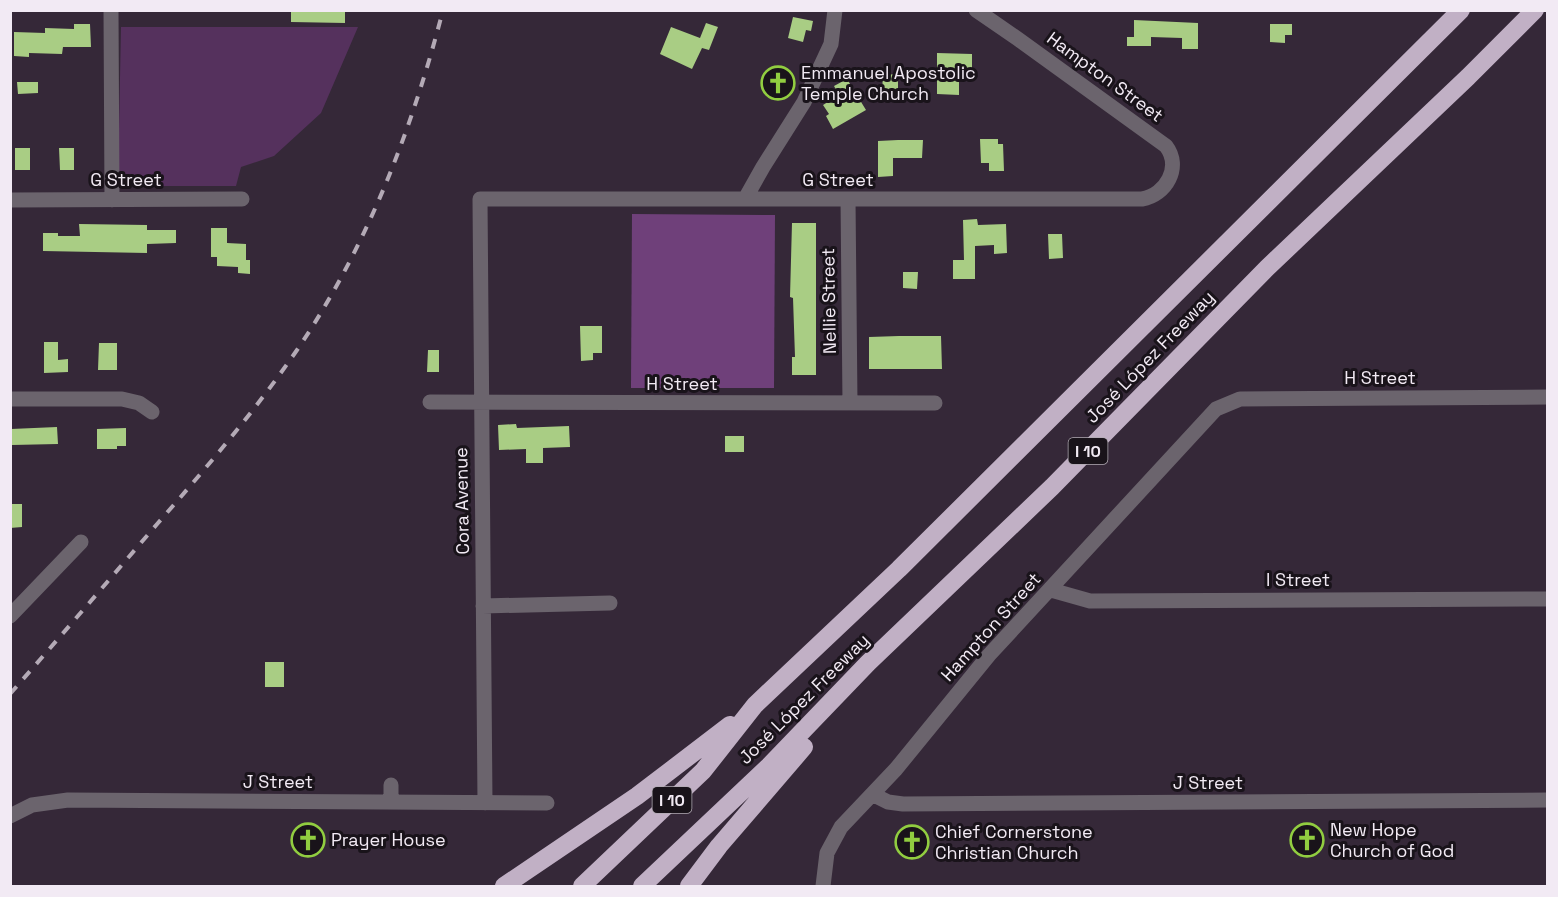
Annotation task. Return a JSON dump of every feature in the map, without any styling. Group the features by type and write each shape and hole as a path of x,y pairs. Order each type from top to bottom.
{"highway":[{"name":"José López Freeway","path":"582,886 703,771 755,705 899,569 1461,10"},
{"name":"José López Freeway","path":"642,886 769,766 857,675 1052,487 1267,268 1534,12"},
{"path":"689,886 719,846 810,740 857,675"},
{"path":"504,886 661,779 755,705"}],"street":[{"path":"111,10 112,200"},
{"path":"745,199 804,102 831,44 836,10"},
{"name":"Hampton Street","path":"976,10 1151,134 1166,146 1174,162"},
{"name":"G Street","path":"480,199 1142,199 1153,197 1158,193 1173,172 1174,162"},
{"name":"G Street","path":"10,200 242,199"},
{"name":"Cora Avenue","path":"480,199 484,803"},
{"name":"Nellie Street","path":"848,199 850,403"},
{"name":"H Street","path":"1216,409 1240,399 1548,397"},
{"path":"10,399 122,399 139,403 152,412"},
{"name":"H Street","path":"430,402 935,403"},
{"name":"Hampton Street","path":"824,886 826,861 834,837 841,826 896,769 989,655 1216,409"},
{"path":"13,611 81,542"},
{"name":"I Street","path":"1051,590 1089,601 1548,599"},
{"path":"483,606 610,603"},
{"path":"391,785 391,802"},
{"name":"J Street","path":"10,816 32,805 68,800 221,793 391,802 547,803"},
{"name":"J Street","path":"872,794 888,802 903,804 1548,800"}],"shaded area":[{"path":"121,27 358,27 321,113 274,156 241,167 236,186 122,186 118,179"},
{"path":"632,214 775,215 774,388 631,388"}],"building":[{"path":"291,10 345,10 345,23 291,22"},
{"path":"793,17 813,21 811,31 806,30 803,42 788,38"},
{"path":"1134,20 1198,23 1198,49 1182,49 1182,38 1151,37 1151,46 1127,46 1127,37 1134,37"},
{"path":"706,23 718,27 709,50 702,48 692,69 660,54 671,27 700,38"},
{"path":"74,24 90,24 91,47 63,47 62,54 29,53 29,57 14,56 14,32 45,33 45,28 74,29"},
{"path":"1270,24 1292,24 1292,35 1285,35 1285,43 1270,42"},
{"path":"937,53 972,54 972,74 959,74 959,95 937,94"},
{"path":"898,74 898,89 883,90 882,75"},
{"path":"847,79 866,110 833,129 826,116 829,114 823,105 839,95 834,86"},
{"path":"17,82 38,82 38,93 18,94"},
{"path":"980,139 998,139 998,144 1003,144 1004,171 989,171 989,163 981,163"},
{"path":"923,140 922,158 893,158 893,176 878,177 878,141"},
{"path":"15,148 30,148 30,170 15,170"},
{"path":"59,148 74,148 74,170 60,170"},
{"path":"977,219 978,225 1006,224 1007,253 994,254 994,245 975,246 975,279 953,279 953,260 964,260 963,220"},
{"path":"792,223 816,223 816,375 792,375 792,357 795,357 793,298 790,297"},
{"path":"79,224 147,225 147,230 176,230 176,243 147,244 147,253 43,251 43,233 80,236"},
{"path":"211,228 227,228 227,243 246,244 246,260 250,260 250,274 238,273 238,267 217,266 217,257 211,257"},
{"path":"1048,234 1062,234 1063,258 1049,259"},
{"path":"903,272 918,272 917,289 903,288"},
{"path":"580,326 602,326 602,353 593,353 593,360 581,361"},
{"path":"941,336 942,369 869,369 869,337"},
{"path":"44,342 58,342 58,360 68,359 68,372 44,373"},
{"path":"99,343 117,343 117,370 98,370"},
{"path":"428,350 439,350 439,372 427,372"},
{"path":"516,424 517,428 569,426 570,447 543,448 543,463 526,463 526,449 499,450 498,425"},
{"path":"57,427 58,444 12,445 11,429"},
{"path":"126,428 126,446 117,446 117,449 97,449 97,429"},
{"path":"725,436 744,436 744,452 725,452"},
{"path":"10,504 22,504 22,527 10,528"},
{"path":"265,662 284,662 284,687 265,687"}],"railway":[{"path":"10,694 230,438 281,373 322,311 366,229 385,186 417,99 443,10"}],"place":[{"name":"Emmanuel Apostolic Temple Church","path":"778,83"},
{"name":"Prayer House","path":"308,840"},
{"name":"New Hope Church of God","path":"1307,840"},
{"name":"Chief Cornerstone Christian Church","path":"912,842"}]}
